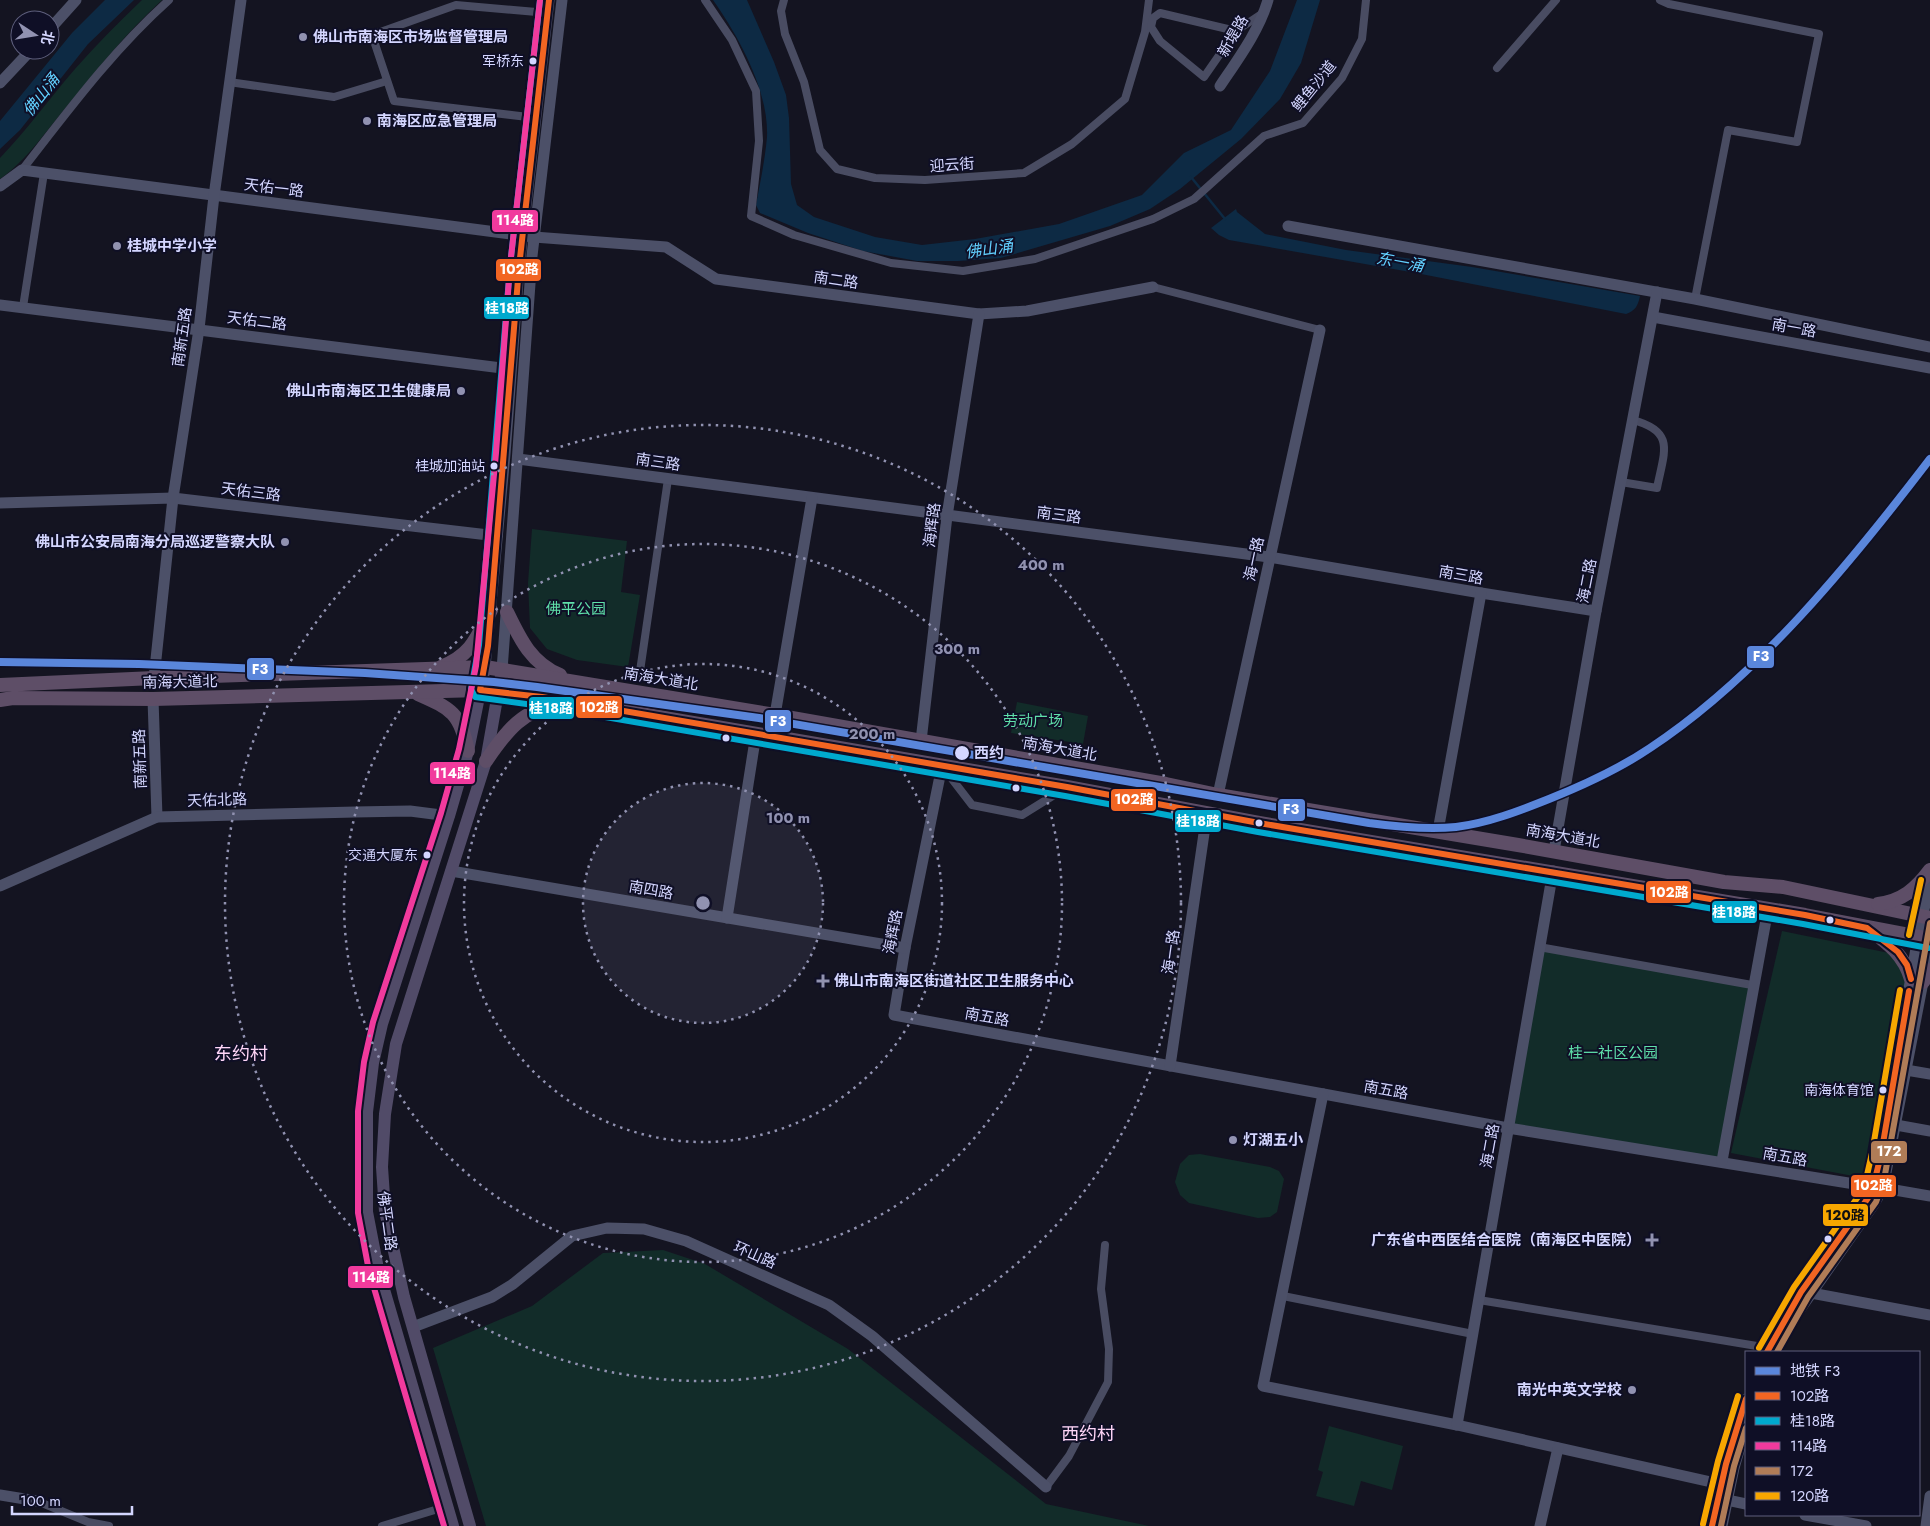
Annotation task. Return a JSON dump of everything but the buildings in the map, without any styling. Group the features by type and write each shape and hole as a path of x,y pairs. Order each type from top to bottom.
{"highway":[{"path":"433,670 454,662 469,651 491,610"},
{"path":"507,612 523,644 533,658 548,670 574,681"},
{"name":"南海大道北","path":"0,685 485,667 775,715 1166,784 1218,795 1554,851 1724,882 1783,887 1926,917"},
{"name":"南海大道北","path":"0,700 13,698 153,699 480,690 498,692 571,702 1927,937"},
{"path":"413,692 451,710 459,721 464,733 468,751"},
{"path":"486,762 504,734 517,721 550,705 571,702"},
{"path":"1872,905 1893,902 1920,882 1930,870"},
{"path":"1867,928 1898,952 1918,980"}],"main road":[{"name":"佛平二路","path":"453,1526 378,1269 367,1212 367,1112 375,1056 382,1024 468,751 485,667"},
{"name":"佛平二路","path":"470,1526 404,1297 385,1211 382,1167 384,1114 396,1044 486,762 502,670"}],"street":[{"path":"60,18 76,0"},
{"path":"0,186 22,170 86,89 124,45 169,0"},
{"name":"南新五路","path":"154,678 173,498 199,329 214,196 241,0"},
{"name":"佛平二路","path":"502,670 518,458 528,236 536,118 550,0"},
{"name":"佛平二路","path":"485,667 505,454 510,368 562,0"},
{"name":"鲤鱼沙道","path":"705,0 732,40 756,91 760,141 751,216 794,235 891,263 962,271 1035,259 1153,219 1194,199 1264,136 1303,123 1342,78 1362,39 1366,0"},
{"name":"迎云街","path":"784,0 781,11 784,34 804,82 820,150 837,168 875,178 925,180 1024,173 1072,144 1125,99 1145,32 1149,0"},
{"path":"1497,68 1556,0"},
{"path":"1660,0 1669,4 1818,34 1797,142 1728,130 1695,299"},
{"path":"536,118 394,101 372,35 456,5 548,13"},
{"path":"1236,31 1160,13 1153,18 1151,26 1160,41 1204,77 1236,31 1266,6"},
{"name":"新堤路","path":"1220,86 1246,45 1266,6"},
{"path":"0,83 22,60"},
{"path":"229,82 334,97 387,81"},
{"name":"天佑一路","path":"22,170 528,236"},
{"path":"23,308 44,173"},
{"name":"南一路","path":"1288,226 1695,299 1930,347"},
{"name":"南二路","path":"528,236 666,247 716,279 978,314 1027,310 1153,287"},
{"path":"1153,287 1320,330"},
{"name":"海二路","path":"1554,851 1596,611 1657,292"},
{"name":"天佑二路","path":"0,305 510,368"},
{"name":"海辉路","path":"921,742 947,516 978,314"},
{"name":"南一路","path":"1653,317 1930,368"},
{"name":"海一路","path":"1218,795 1320,330"},
{"path":"1621,482 1657,488 1662,468 1666,445 1658,431 1633,420"},
{"name":"南三路","path":"518,458 1269,557 1596,611"},
{"path":"639,678 668,479"},
{"name":"天佑三路","path":"0,503 173,498 497,536"},
{"path":"775,715 812,498"},
{"path":"1438,832 1481,593"},
{"name":"南新五路","path":"153,699 157,817"},
{"path":"727,918 756,734"},
{"path":"942,766 972,805 1022,815 1067,788"},
{"name":"海辉路","path":"894,1015 905,948 942,766"},
{"name":"天佑北路","path":"0,886 157,817 355,812 410,812 449,816"},
{"name":"海一路","path":"1170,1066 1207,813"},
{"name":"南四路","path":"451,871 905,948"},
{"name":"海二路","path":"1457,1425 1552,871"},
{"path":"1770,1351 1800,1292 1868,1198 1878,1188 1881,1155 1927,937 1926,917 1930,882"},
{"path":"1722,1162 1752,985 1768,909"},
{"path":"1539,947 1752,985"},
{"path":"1770,1351 1874,1204 1896,1125 1906,1070 1918,980"},
{"name":"南五路","path":"894,1015 1508,1128 1930,1196"},
{"path":"1906,1070 1930,1074"},
{"path":"1323,1094 1263,1386 1457,1425 1720,1484"},
{"path":"1896,1125 1930,1131"},
{"name":"环山路","path":"414,1328 492,1297 514,1284 572,1236 607,1228 644,1229 686,1241 829,1305 872,1336 1046,1487"},
{"path":"1046,1487 1069,1456 1108,1382 1109,1349 1101,1290 1105,1245"},
{"path":"1810,1293 1930,1315"},
{"path":"1282,1296 1473,1334"},
{"path":"1479,1300 1770,1351"},
{"path":"1712,1526 1720,1484 1745,1402"},
{"path":"1722,1526 1745,1430"},
{"path":"1540,1526 1558,1448"},
{"path":"0,1495 37,1500 88,1522 108,1526"},
{"path":"1926,1526 1930,1496"},
{"path":"1727,1500 1745,1504"},
{"path":"382,1526 448,1506"},
{"path":"1811,1516 1866,1526"}],"green space":[{"path":"142,0 162,0 113,51 28,154 0,179 0,158 65,80"},
{"name":"佛平公园","path":"532,529 627,541 621,592 640,595 628,667 577,660 547,649 530,628 528,583"},
{"name":"劳动广场","path":"1017,702 1088,716 1083,744 1011,733"},
{"name":"南海体育馆","path":"1782,931 1889,953 1900,964 1906,978 1869,1179 1731,1153"},
{"name":"桂一社区公园","path":"1539,947 1752,985 1722,1161 1508,1128"},
{"path":"1200,1154 1270,1167 1279,1171 1284,1179 1277,1212 1270,1217 1258,1218 1189,1203 1180,1195 1175,1182 1180,1164 1189,1155"},
{"path":"663,1250 705,1264 848,1349 1046,1504 1149,1526 486,1526 433,1348 532,1306 603,1253"},
{"path":"1329,1426 1403,1446 1392,1490 1361,1481 1354,1506 1316,1496 1323,1472 1318,1470"}],"water":[{"name":"佛山涌","path":"105,0 134,0 88,44 20,130 0,149 0,121 50,60 60,60 60,48"},
{"name":"佛山涌","path":"713,0 747,0 774,62 786,95 789,118 791,184 797,205 814,217 875,237 922,245 975,239 1059,224 1142,195 1184,153 1231,130 1270,71 1297,0 1320,0 1301,63 1280,99 1241,139 1180,189 1150,209 1110,226 1001,258 917,261 863,251 808,233 760,213 756,205 767,137 763,101 758,83 742,47"},
{"path":"1236,209 1237,212 1265,234 1346,250 1472,267 1640,296 1636,308 1626,314 1416,273 1229,240 1211,228"}],"waterway":[{"name":"东一涌","path":"1191,177 1225,219"}],"metro line":[{"name":"F3","path":"0,662 139,664 365,673 494,682 759,718 1369,823 1412,828 1456,827 1480,823 1503,816 1588,782 1638,756 1690,719 1728,687 1801,615 1836,577 1930,459"}],"transit line":[{"name":"桂18路","path":"540,0 510,266 479,645 471,689 475,697 541,706 1065,796 1258,832 1803,924 1928,948"},
{"name":"114路","path":"444,1526 369,1271 358,1213 358,1111 364,1062 373,1022 441,813 459,749 476,666 496,453 510,266 540,0"},
{"name":"102路","path":"549,0 519,267 488,646 480,690 542,697 1067,787 1259,823 1805,915 1867,928 1898,952 1907,965 1911,979"},
{"name":"120路","path":"1909,935 1921,880"},
{"name":"172","path":"1778,1351 1808,1297 1876,1202 1884,1180 1930,923"},
{"name":"120路","path":"1759,1348 1794,1287 1860,1194 1865,1184 1900,990"},
{"name":"102路","path":"1768,1351 1801,1292 1868,1198 1873,1187 1881,1155 1909,991"},
{"name":"120路","path":"1703,1524 1718,1461 1738,1396"},
{"name":"102路","path":"1712,1526 1726,1464 1745,1402"},
{"name":"172","path":"1721,1526 1734,1466 1745,1431"}],"place":[{"name":"佛山市南海区市场监督管理局","path":"303,37"},
{"name":"军桥东","path":"533,61"},
{"name":"南海区应急管理局","path":"367,121"},
{"name":"桂城中学小学","path":"117,246"},
{"name":"佛山市南海区卫生健康局","path":"461,391"},
{"name":"桂城加油站","path":"494,466"},
{"name":"佛山市公安局南海分局巡逻警察大队","path":"285,542"},
{"name":"西约","path":"962,753"},
{"name":"交通大厦东","path":"427,855"},
{"name":"佛山市南海区街道社区卫生服务中心","path":"823,981"},
{"name":"南海体育馆","path":"1883,1090"},
{"name":"灯湖五小","path":"1233,1140"},
{"name":"广东省中西医结合医院（南海区中医院）","path":"1652,1240"},
{"name":"南光中英文学校","path":"1632,1390"}],"district":[{"name":"东约村","path":"241,1054"},
{"name":"西约村","path":"1088,1434"}]}
